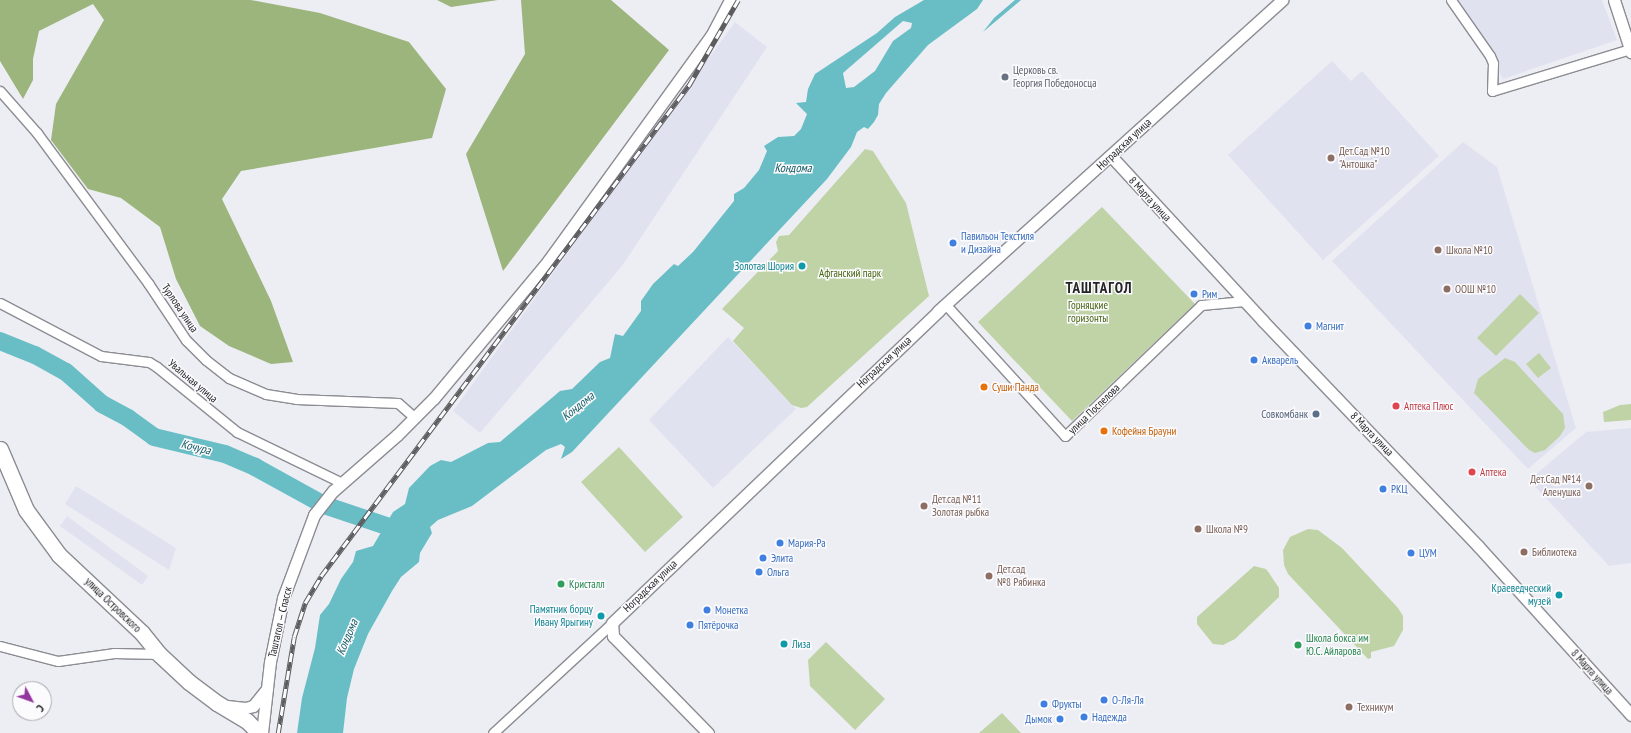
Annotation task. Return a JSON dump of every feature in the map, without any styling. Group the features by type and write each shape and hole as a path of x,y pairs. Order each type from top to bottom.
{"main road":[{"name":"улица Островского","path":"0,449 26,510 59,555 142,633 159,654 189,682 217,703 247,721 261,733"}],"street":[{"name":"Таштагол — Спасск","path":"261,733 267,688 283,598 314,515 333,491 397,435 434,398 552,255 711,36 730,0"},
{"name":"Ноградская улица","path":"493,733 612,623 946,305 1282,0"},
{"path":"1451,0 1490,56 1493,63 1492,91 1630,51 1614,0"},
{"name":"Турлова улица","path":"0,91 37,133 148,283 186,340 206,360 229,378 266,394 296,399 398,402 414,417"},
{"name":"8 Марта улица","path":"1110,156 1245,301 1478,546 1631,715"},
{"name":"улица Поспелова","path":"946,305 1065,436 1201,305 1245,301"},
{"name":"Увальная улица","path":"0,303 101,356 149,362 158,367 237,432 342,484"},
{"path":"612,623 613,636 708,733"},
{"path":"0,646 58,661 114,653 159,654"},
{"path":"217,703 245,708 253,706 267,688"}],"shaded area":[{"path":"1454,0 1602,0 1617,40 1503,79 1475,27"},
{"path":"735,22 767,47 622,266 480,433 453,411"},
{"path":"1332,61 1351,81 1362,71 1439,156 1323,260 1228,155"},
{"name":"ООШ №10","path":"1463,142 1497,167 1576,428 1528,469 1332,261"},
{"path":"728,337 796,409 713,488 649,420"},
{"path":"1631,428 1631,563 1609,566 1529,480 1586,432"},
{"path":"76,486 176,548 169,570 65,504"},
{"path":"67,516 148,576 142,585 60,526"}],"green space":[{"path":"0,0 251,0 320,13 409,42 446,89 432,138 241,171 222,199 271,301 293,362 271,364 229,346 200,326 176,279 160,227 121,198 88,189 51,140 56,104 104,20 93,4 39,31 33,59 33,80 23,99 0,61"},
{"path":"437,0 498,0 451,7"},
{"path":"521,0 611,0 669,50 503,271 466,154 525,54"},
{"name":"Афганский парк","path":"865,149 873,151 906,203 929,296 807,407 801,408 792,405 733,341 744,328 722,309 778,251 776,242 779,236 789,235"},
{"name":"Горняцкие горизонты","path":"1102,207 1195,304 1072,421 978,322"},
{"path":"1520,294 1539,313 1496,356 1477,338"},
{"path":"1539,353 1551,368 1538,378 1526,364"},
{"path":"1505,358 1515,362 1563,414 1565,428 1560,436 1545,450 1535,453 1529,450 1474,393 1478,379"},
{"path":"1631,404 1631,420 1604,422 1603,412 1620,405"},
{"path":"619,447 683,517 645,552 581,482"},
{"path":"1308,529 1318,530 1342,548 1398,608 1403,616 1403,630 1394,646 1371,652 1371,658 1368,659 1288,574 1284,565 1283,550 1290,537"},
{"path":"1254,566 1266,569 1279,588 1279,597 1235,639 1223,645 1213,644 1197,624 1197,617"},
{"path":"826,642 885,699 855,730 810,686 808,660"},
{"path":"1002,713 1021,733 979,733"}],"water":[{"name":"Кондома","path":"924,0 983,0 977,9 928,45 886,93 879,104 878,115 874,122 868,129 864,127 857,132 851,147 827,179 572,452 561,459 565,447 561,444 546,450 472,506 438,520 430,527 432,533 420,553 419,562 401,577 368,634 354,669 347,698 343,733 297,733 302,698 315,648 320,615 329,604 341,579 353,562 356,551 373,546 393,512 405,504 409,488 430,466 441,460 451,462 488,443 500,442 560,391 572,389 600,362 610,358 615,334 623,336 641,311 641,301 653,284 674,264 678,266 693,252 734,201 734,194 744,188 759,170 767,151 764,146 778,137 794,136 801,129 807,114 796,103 806,102 808,89 815,74 877,33 895,17","holes":["903,21 912,23 911,28 893,41 875,71 854,87 846,88 843,73"]},
{"path":"1015,0 1021,0 983,32 994,18"}],"waterway":[{"name":"Кочура","path":"0,341 35,355 66,372 102,404 128,418 154,437 225,454 255,467 324,505 404,532"}],"railway":[{"path":"278,733 294,637 305,603 321,576 689,85 738,0"}],"place":[{"name":"Церковь св. Георгия Победоносца","path":"1005,77"},
{"name":"Дет.Сад №10 \"Антошка\"","path":"1331,158"},
{"name":"Павильон Текстиля и Дизайна","path":"953,243"},
{"name":"Школа №10","path":"1438,250"},
{"name":"Золотая Шория","path":"802,266"},
{"name":"ООШ №10","path":"1447,289"},
{"name":"Рим","path":"1194,294"},
{"name":"Магнит","path":"1308,326"},
{"name":"Акварель","path":"1254,360"},
{"name":"Суши Панда","path":"984,387"},
{"name":"Аптека Плюс","path":"1396,406"},
{"name":"Совкомбанк","path":"1316,414"},
{"name":"Кофейня Брауни","path":"1104,431"},
{"name":"Аптека","path":"1472,472"},
{"name":"Дет.Сад №14 Аленушка","path":"1589,486"},
{"name":"РКЦ","path":"1383,489"},
{"name":"Дет.сад №11 Золотая рыбка","path":"924,506"},
{"name":"Школа №9","path":"1198,529"},
{"name":"Мария-Ра","path":"780,543"},
{"name":"Библиотека","path":"1524,552"},
{"name":"ЦУМ","path":"1411,553"},
{"name":"Элита","path":"763,558"},
{"name":"Ольга","path":"759,572"},
{"name":"Дет.сад №8 Рябинка","path":"989,576"},
{"name":"Кристалл","path":"561,584"},
{"name":"Краеведческий музей","path":"1559,595"},
{"name":"Монетка","path":"707,610"},
{"name":"Памятник борцу Ивану Ярыгину","path":"601,616"},
{"name":"Пятёрочка","path":"690,625"},
{"name":"Лиза","path":"784,644"},
{"name":"Школа бокса им Ю.С. Айларова","path":"1298,645"},
{"name":"О-Ля-Ля","path":"1104,700"},
{"name":"Фрукты","path":"1044,704"},
{"name":"Техникум","path":"1349,707"},
{"name":"Надежда","path":"1084,717"},
{"name":"Дымок","path":"1060,719"}],"district":[{"name":"ТАШТАГОЛ","path":"1099,288"}]}
